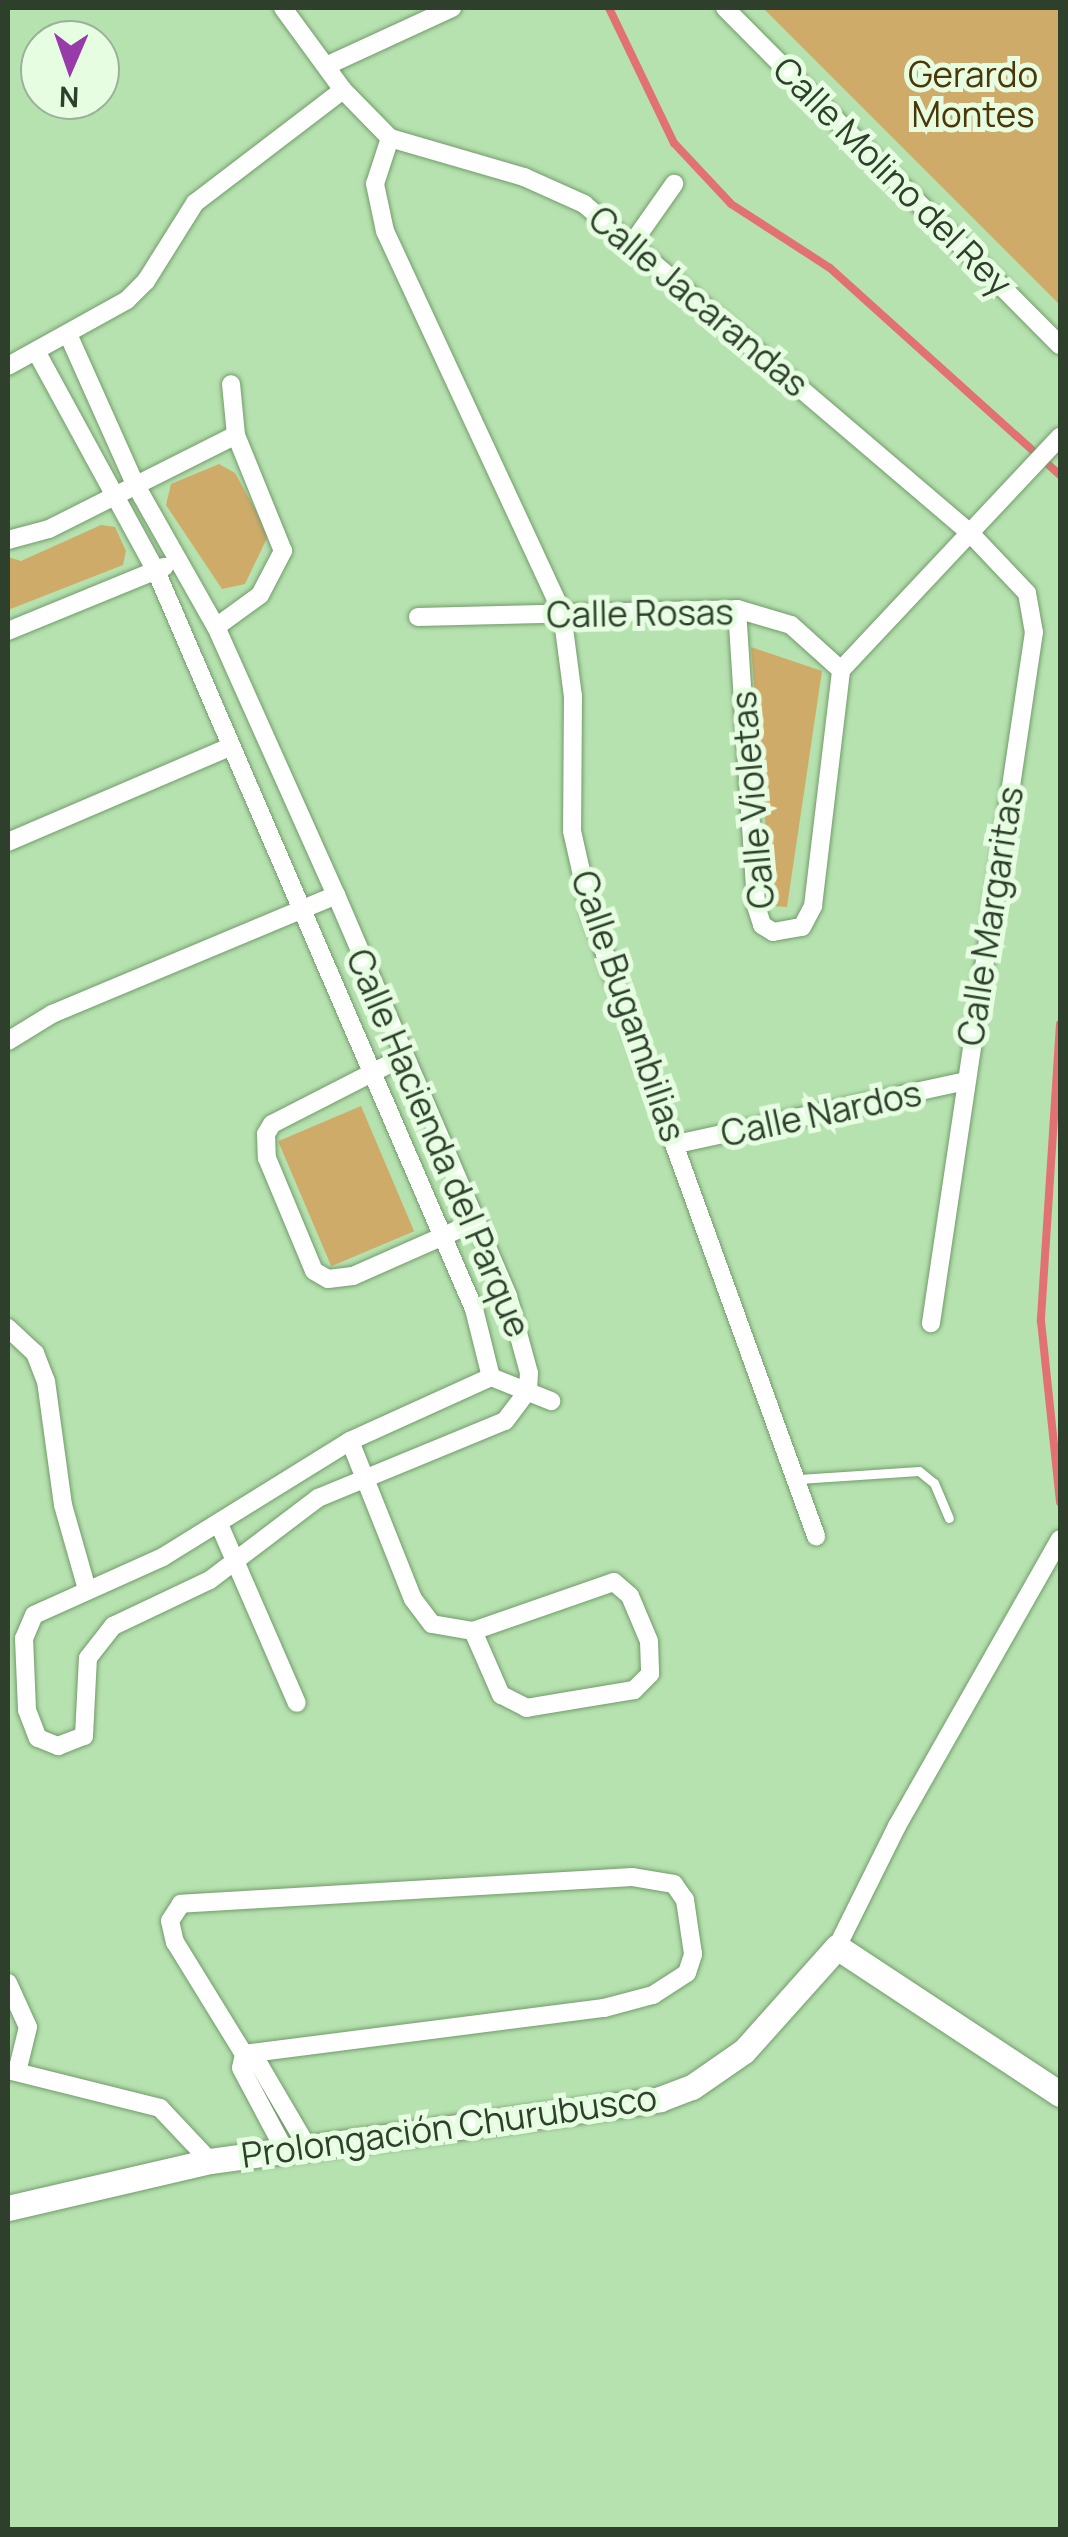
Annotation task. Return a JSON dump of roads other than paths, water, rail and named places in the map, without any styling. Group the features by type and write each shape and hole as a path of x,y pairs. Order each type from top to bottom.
{"main road":[{"path":"837,1947 1060,2094"},
{"name":"Prolongación Churubusco","path":"8,2208 210,2161 660,2099 692,2087 744,2051 837,1947"}],"street":[{"path":"284,8 343,90 390,138"},
{"path":"326,66 423,14 452,8"},
{"name":"Calle Molino del Rey","path":"725,8 1060,345"},
{"path":"8,366 68,334 146,281 195,202 343,90"},
{"name":"Calle Jacarandas","path":"390,138 551,188 634,241 970,533"},
{"name":"Calle Bugambilias","path":"390,138 375,184 385,232 562,613 573,696 572,831 578,865 816,1536"},
{"path":"634,241 674,184"},
{"name":"Calle Hacienda del Parque","path":"68,334 135,484 216,627 336,895 477,1221 524,1341 528,1391 505,1421 318,1498 239,1559 97,1639 88,1658 90,1721 84,1736 71,1744 45,1743 27,1710 24,1638 34,1615 219,1524 299,1467 491,1377 528,1391 551,1400"},
{"name":"Calle Hacienda del Parque","path":"36,351 156,571 484,1334 491,1377"},
{"path":"216,627 260,596 283,551 236,435 231,384"},
{"path":"8,540 49,530 236,435"},
{"path":"842,670 1060,437"},
{"name":"Calle Margaritas","path":"931,1322 1034,632 1027,594 970,533"},
{"path":"8,631 179,560"},
{"name":"Calle Rosas","path":"418,617 737,609 791,625 842,670"},
{"name":"Calle Violetas","path":"737,609 756,906 762,925 773,932 802,928 813,906 842,670"},
{"path":"8,842 230,748"},
{"path":"8,1042 52,1014 336,895"},
{"path":"403,1057 272,1124 266,1134 267,1158 314,1272 340,1280 477,1221"},
{"name":"Calle Nardos","path":"676,1144 964,1081"},
{"path":"8,1328 34,1353 49,1391 63,1505 88,1588"},
{"path":"350,1441 423,1615 446,1630 473,1631 614,1582 630,1596 649,1641 650,1674 634,1690 527,1708 501,1695 473,1631"},
{"path":"219,1524 239,1559 298,1702"},
{"name":"Prolongación Churubusco","path":"837,1947 970,1693 1060,1538"},
{"path":"244,2054 604,2008 653,1996 687,1973 693,1954 685,1900 674,1884 632,1877 181,1904 170,1930 244,2054 260,2066 295,2148"},
{"path":"8,1983 28,2027 12,2071 160,2108 210,2161"}],"lane":[{"path":"799,1480 919,1471 934,1483 949,1518"}],"waterway":[{"path":"609,8 674,143 731,204 830,268 1060,475"},
{"path":"1060,1024 1041,1321 1060,1502"}],"park label":[{"name":"Gerardo Montes","path":"973,94"}]}
